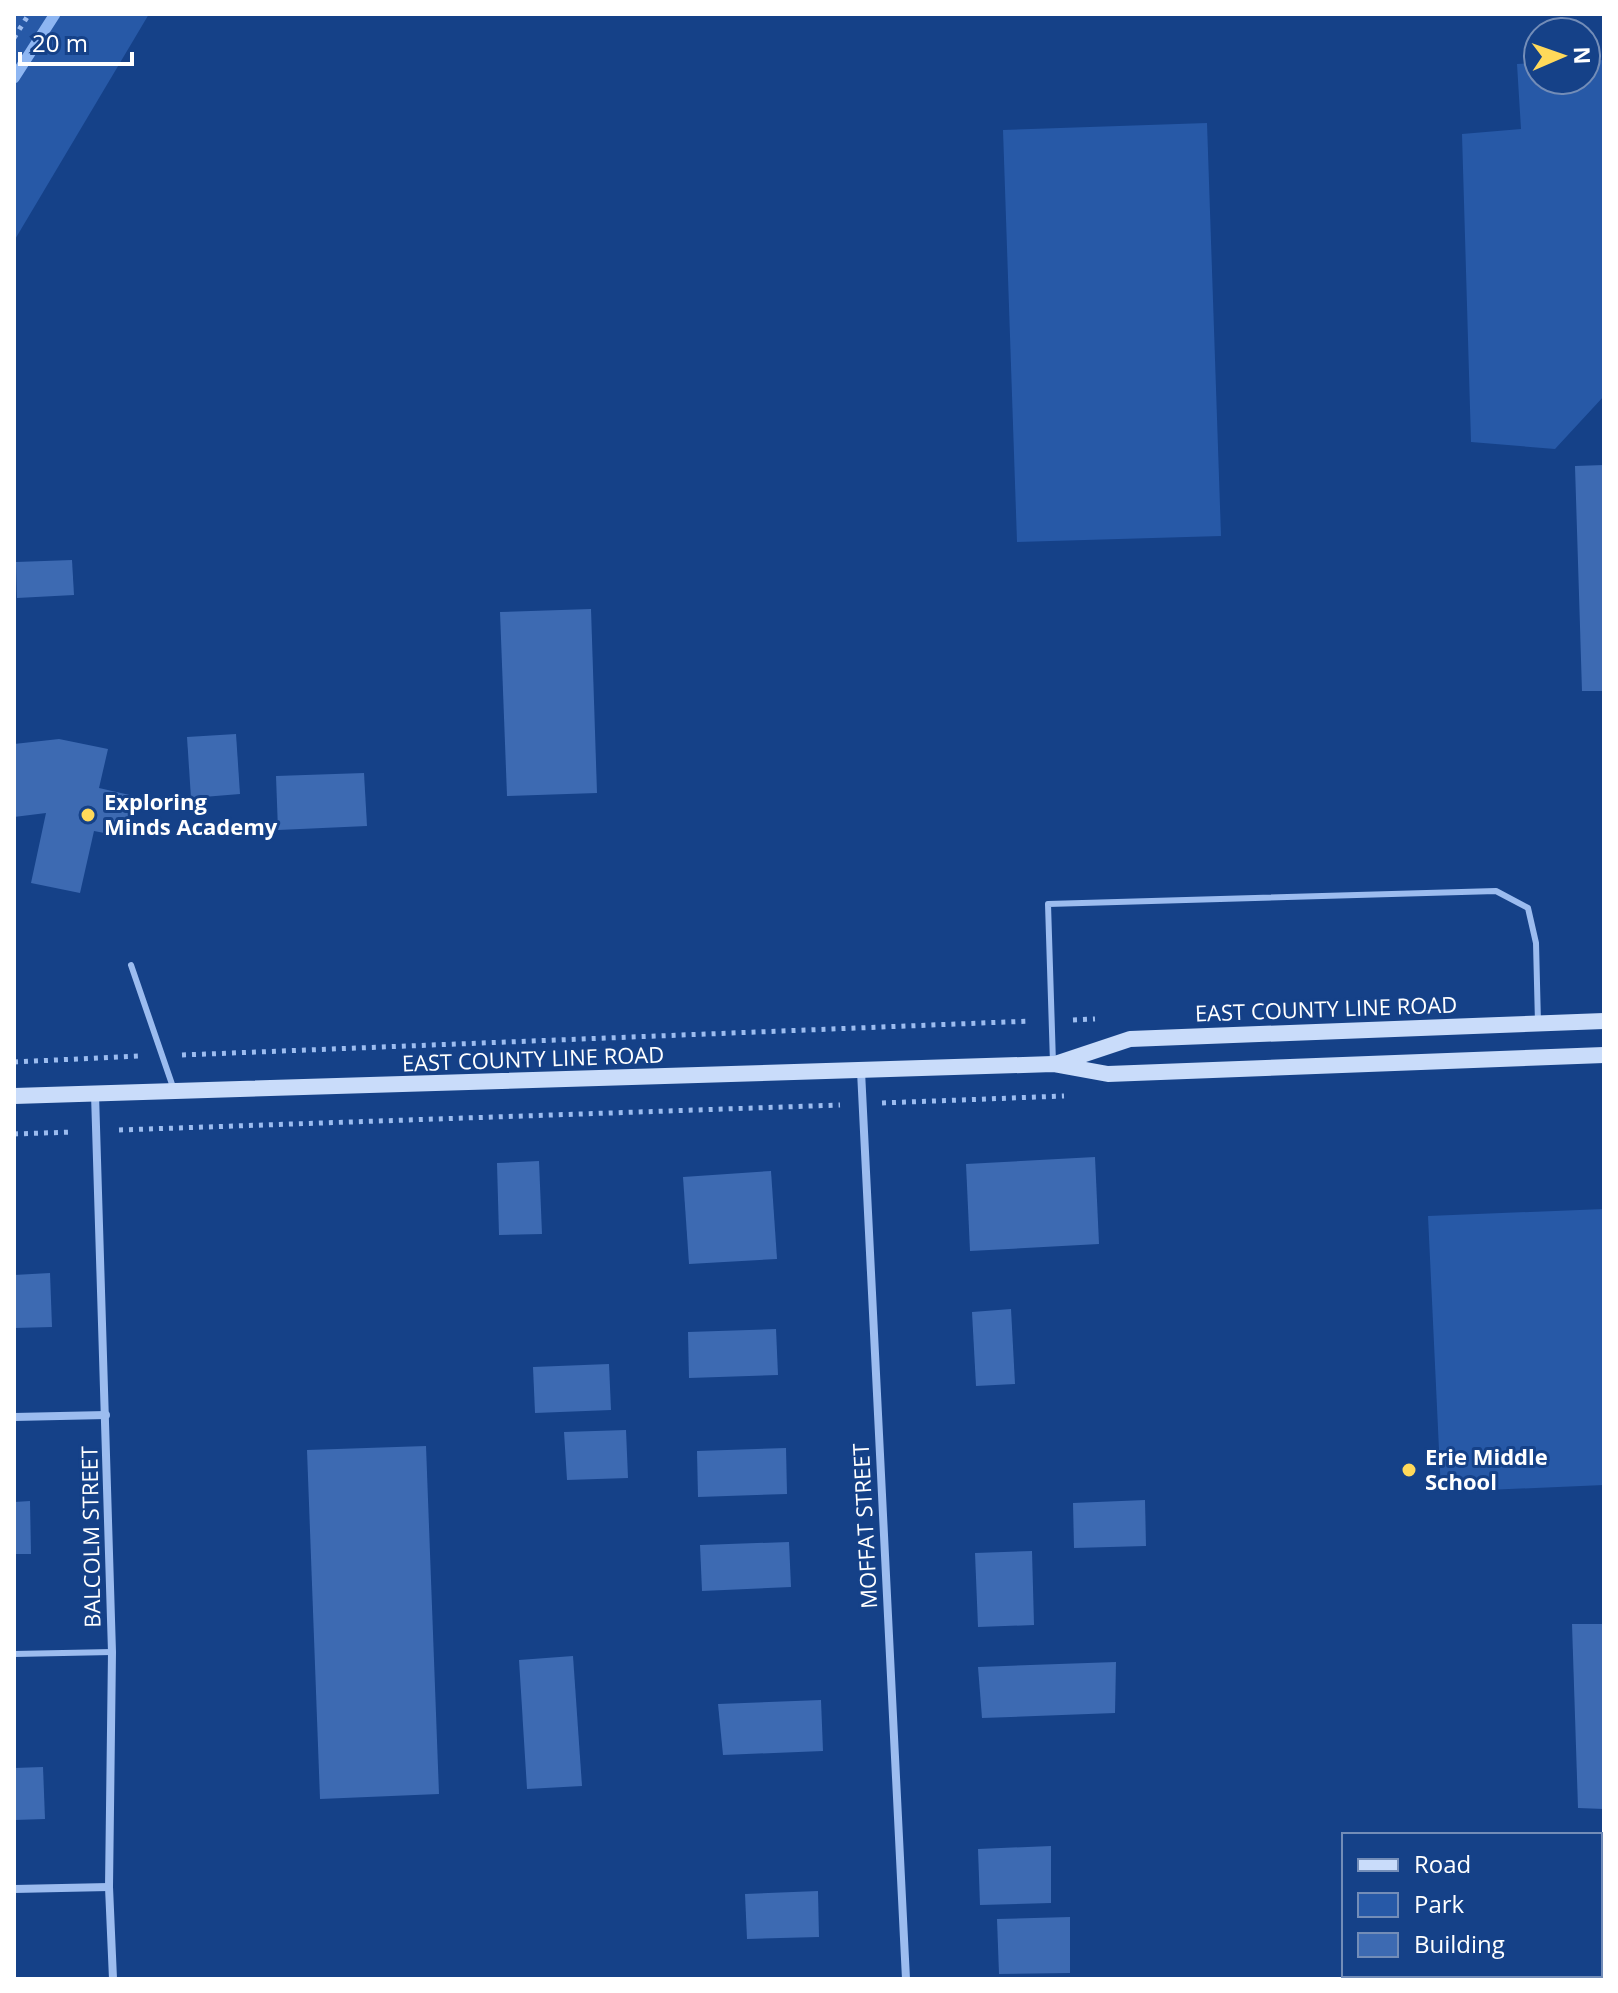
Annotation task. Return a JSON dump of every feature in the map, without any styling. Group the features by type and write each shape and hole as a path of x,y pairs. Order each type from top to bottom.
{"main road":[{"name":"EAST COUNTY LINE ROAD","path":"1053,1064 1130,1039 1604,1021"},
{"name":"EAST COUNTY LINE ROAD","path":"14,1096 1053,1064 1108,1074 1604,1055"}],"street":[{"name":"MOFFAT STREET","path":"861,1071 906,1979"},
{"name":"BALCOLM STREET","path":"95,1093 112,1652 109,1887 113,1979"},
{"path":"14,1417 106,1415"},
{"path":"14,1889 109,1887"}],"lane":[{"path":"1053,1064 1048,904 1496,891 1528,908 1536,943 1538,1023"},
{"path":"131,965 174,1091"},
{"path":"14,1654 112,1652"}],"path":[{"path":"14,38 29,14"},
{"path":"14,1062 1099,1019"},
{"path":"14,1134 1080,1095"}],"green space":[{"path":"14,14 149,14 14,241"},
{"path":"1602,60 1604,396 1555,449 1471,442 1462,134 1521,129 1517,64 1522,64 1522,96 1602,96"},
{"path":"1207,123 1221,536 1017,542 1003,130"},
{"path":"1604,1209 1604,1485 1441,1492 1428,1216"}],"building":[{"path":"1604,465 1604,691 1582,691 1575,466"},
{"path":"72,560 74,595 17,598 16,562"},
{"path":"591,609 597,793 507,796 500,612"},
{"path":"236,734 240,794 191,798 187,737"},
{"name":"Exploring Minds Academy","path":"59,739 108,749 99,788 134,796 125,837 94,831 80,893 31,883 46,813 14,817 14,744"},
{"path":"364,773 367,826 278,830 276,776"},
{"path":"1095,1157 1099,1244 970,1251 966,1164"},
{"path":"539,1161 542,1234 499,1235 497,1163"},
{"path":"771,1171 777,1259 689,1264 683,1177"},
{"path":"50,1273 52,1327 14,1328 14,1275"},
{"path":"1011,1309 1015,1384 976,1386 972,1312"},
{"path":"776,1329 778,1375 689,1378 688,1332"},
{"path":"609,1364 611,1410 535,1413 533,1367"},
{"path":"626,1430 628,1478 567,1480 564,1432"},
{"path":"426,1446 439,1794 320,1799 307,1450"},
{"path":"786,1448 787,1494 698,1497 697,1451"},
{"path":"1145,1500 1146,1546 1074,1548 1073,1503"},
{"path":"30,1501 31,1554 14,1554 14,1502"},
{"path":"789,1542 791,1587 702,1591 700,1545"},
{"path":"1032,1551 1034,1625 978,1627 975,1553"},
{"path":"1572,1624 1604,1624 1604,1809 1578,1808"},
{"path":"573,1656 582,1786 527,1789 519,1660"},
{"path":"1116,1662 1115,1713 982,1718 978,1667"},
{"path":"821,1700 823,1751 723,1755 718,1704"},
{"path":"43,1767 45,1819 14,1820 14,1768"},
{"path":"1051,1846 1051,1903 980,1905 978,1849"},
{"path":"818,1891 819,1937 747,1939 745,1894"},
{"path":"1070,1917 1070,1973 999,1974 997,1919"}],"waterway":[{"path":"14,78 55,14"}],"place":[{"name":"Exploring Minds Academy","path":"88,815"},
{"name":"Erie Middle School","path":"1409,1470"}]}
